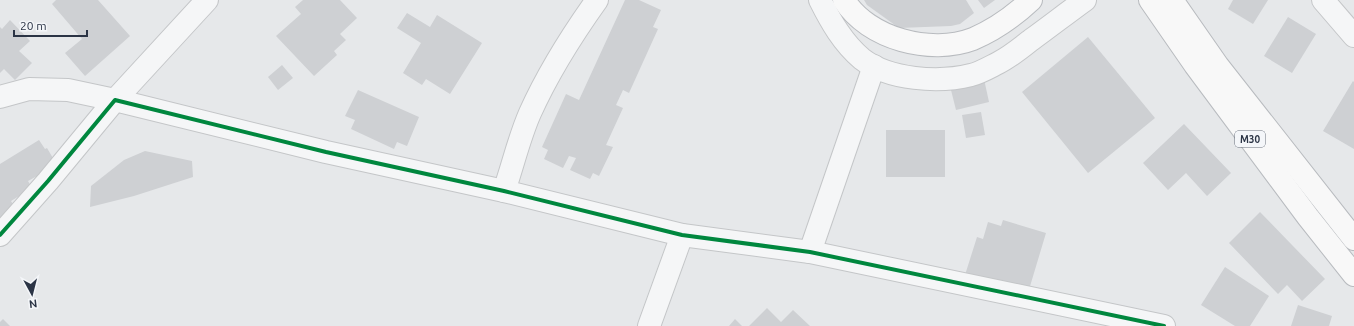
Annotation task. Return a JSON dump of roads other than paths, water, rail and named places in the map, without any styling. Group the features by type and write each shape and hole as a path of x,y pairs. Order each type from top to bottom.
{"highway":[{"path":"846,4 868,25 893,38 927,44 951,45 972,39 990,30 1016,14 1031,0"},
{"name":"M30","path":"1150,0 1195,65 1308,217 1354,275"},
{"name":"M30","path":"1172,0 1218,66 1354,239"}],"street":[{"path":"0,235 48,181 115,100 206,0"},
{"path":"504,191 530,114 545,81 584,18 597,0"},
{"path":"820,0 836,28 852,49 874,66 899,75 939,79 972,75 1000,62 1085,0"},
{"path":"1323,0 1354,36"},
{"path":"810,252 874,66"},
{"path":"0,97 29,89 68,90 115,100 326,152 504,191 682,235 810,252 1164,326"},
{"path":"649,326 682,235"}]}
